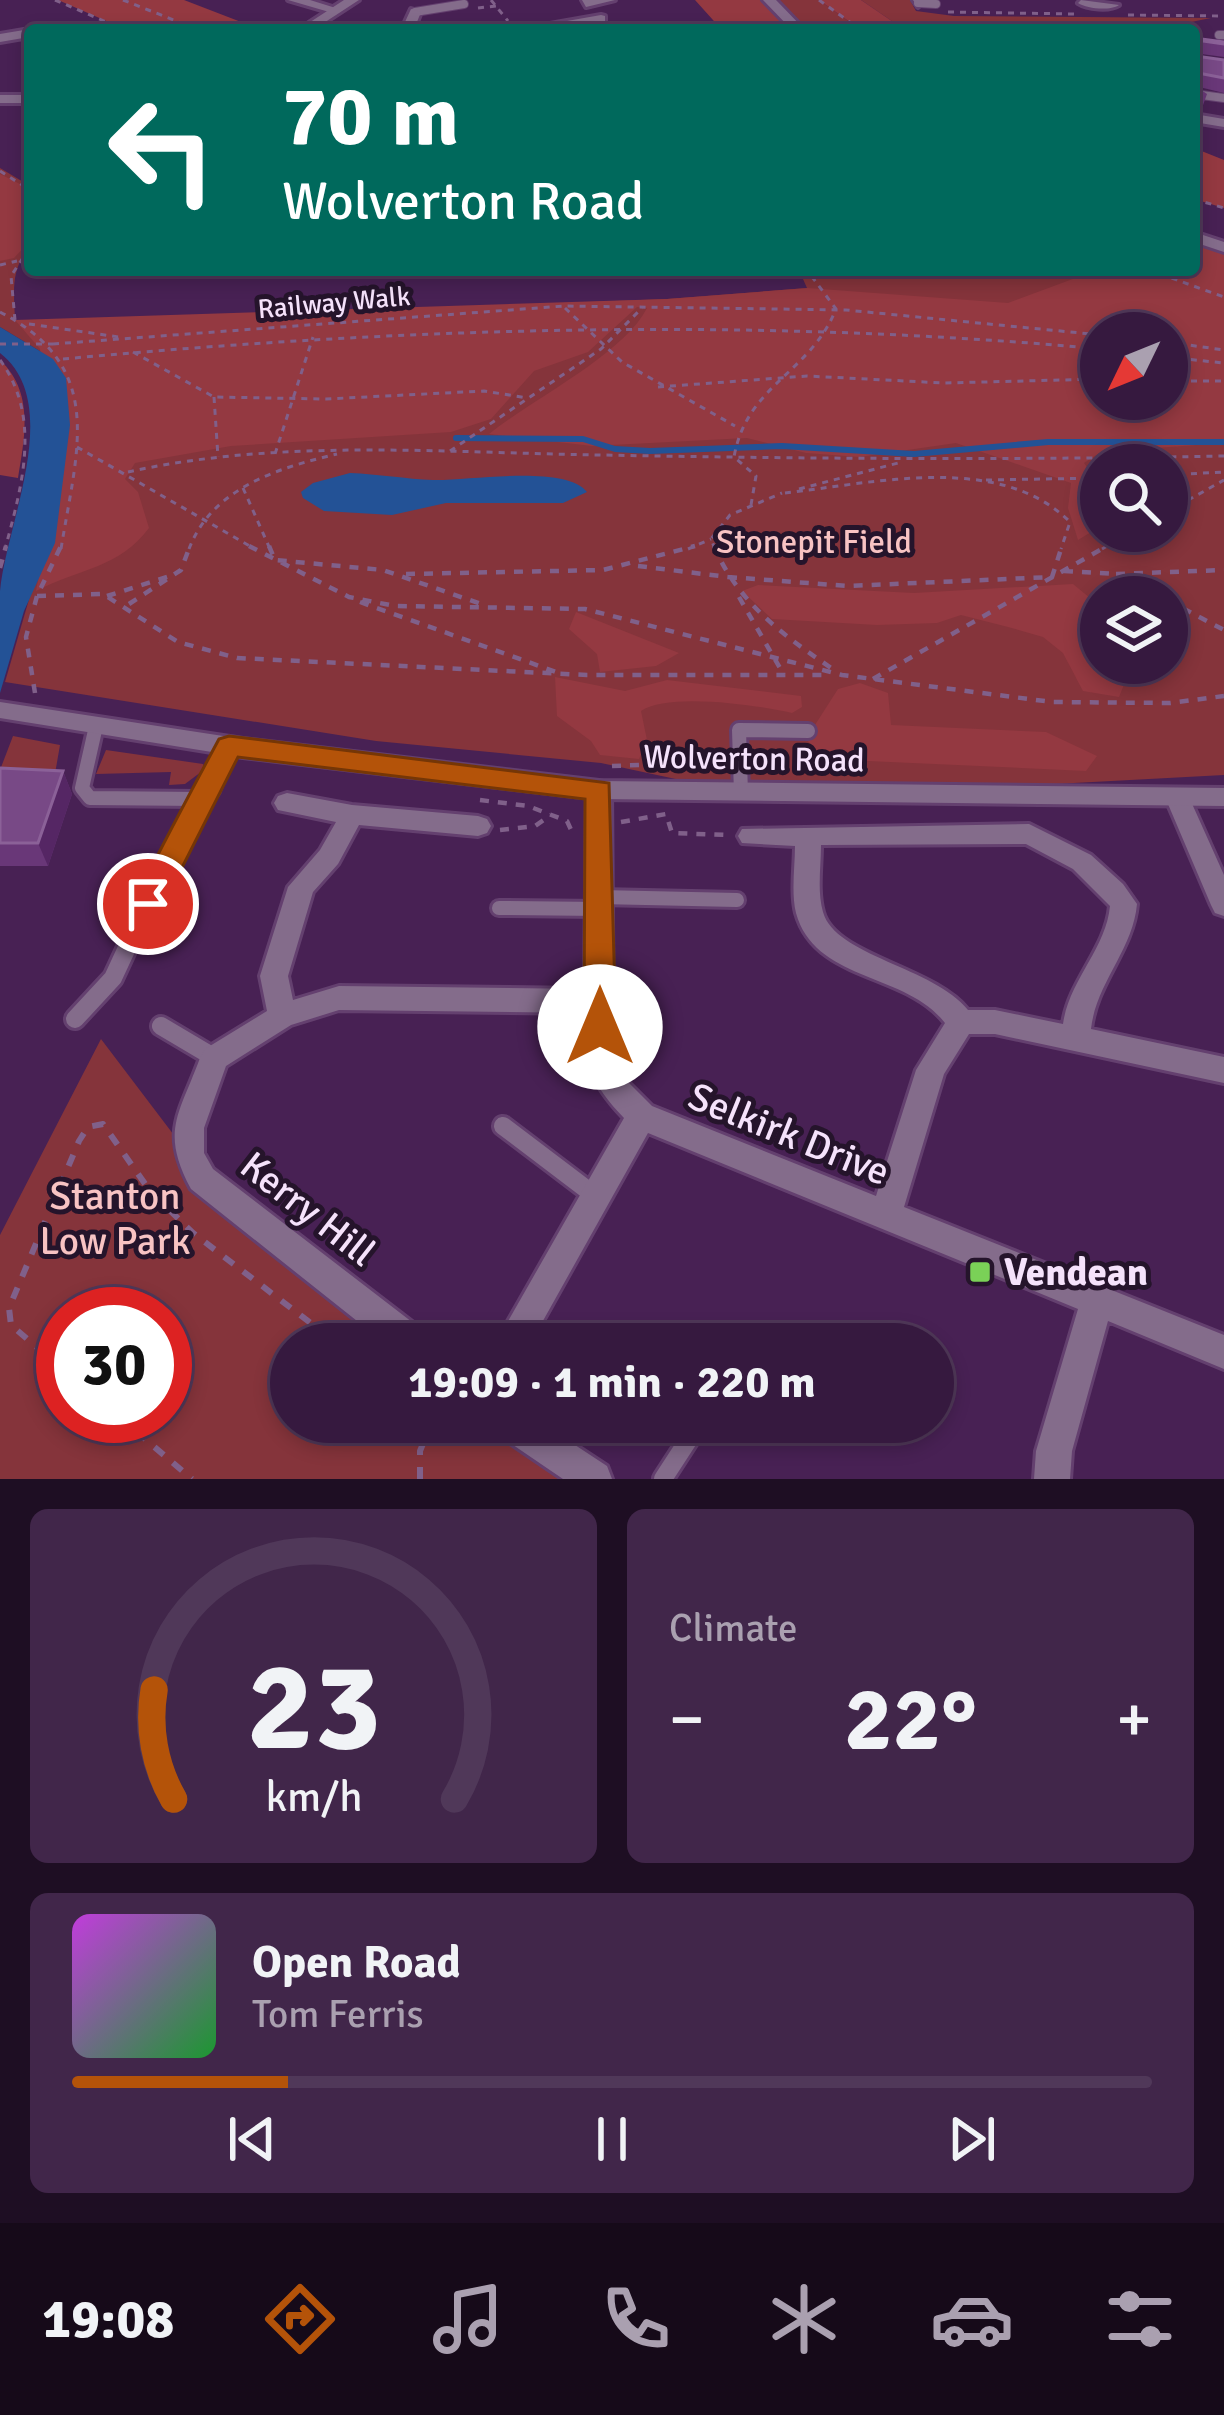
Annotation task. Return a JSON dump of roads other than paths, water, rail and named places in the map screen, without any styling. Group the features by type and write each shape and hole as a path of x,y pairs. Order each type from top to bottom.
{"street":[{"path":"294,0 336,10"},
{"path":"314,24 353,0"},
{"path":"585,2 609,0"},
{"path":"769,0 793,24"},
{"path":"585,2 606,24"},
{"path":"412,24 415,12"},
{"path":"0,38 24,34"},
{"name":"Wolverton Road","path":"12,712 229,746 601,792 1224,797"},
{"name":"Selkirk Drive","path":"601,792 599,1053 608,1081 641,1116 1224,1352"},
{"path":"1177,796 1224,905"},
{"path":"287,802 352,815 478,826"},
{"path":"282,1016 274,976 301,887 329,857 352,815"},
{"path":"751,836 1030,834 1092,868 1124,904 1122,925 1087,985 1075,1041"},
{"path":"808,838 811,916 821,934 842,952 933,990 951,1002 961,1022"},
{"path":"215,1058 282,1016 339,998 600,1001"},
{"path":"961,1022 994,1022 1224,1070"},
{"path":"886,1215 931,1070 961,1022"},
{"name":"Kerry Hill","path":"215,1058 189,1128 189,1155 202,1179 386,1323"},
{"path":"524,1323 641,1116"},
{"path":"1052,1479 1054,1450 1097,1301"},
{"path":"540,1443 593,1479"}],"lane":[{"path":"918,2 936,4"},
{"path":"415,12 464,4"},
{"path":"96,726 82,788 90,798 199,799"},
{"path":"741,793 740,730 808,730"},
{"path":"75,1019 113,978 199,799 212,790 229,746"},
{"path":"499,908 737,900"},
{"path":"161,1026 215,1058"},
{"path":"503,1126 598,1198"},
{"path":"663,1479 686,1443"}],"water":[{"path":"0,327 53,359 66,378 70,425 55,543 24,611 0,693 0,591 30,433 28,402 19,375 0,353"},
{"path":"350,473 433,480 538,476 576,483 587,492 563,503 446,503 392,515 324,511 303,498 301,492 313,483"}],"waterway":[{"path":"456,438 583,439 615,449 650,451 782,446 914,454 1048,442 1224,442"}],"place":[{"name":"Vendean","path":"980,1272"}],"park label":[{"name":"Stonepit Field","path":"814,542"},
{"name":"Stanton Low Park","path":"115,1218"}]}
